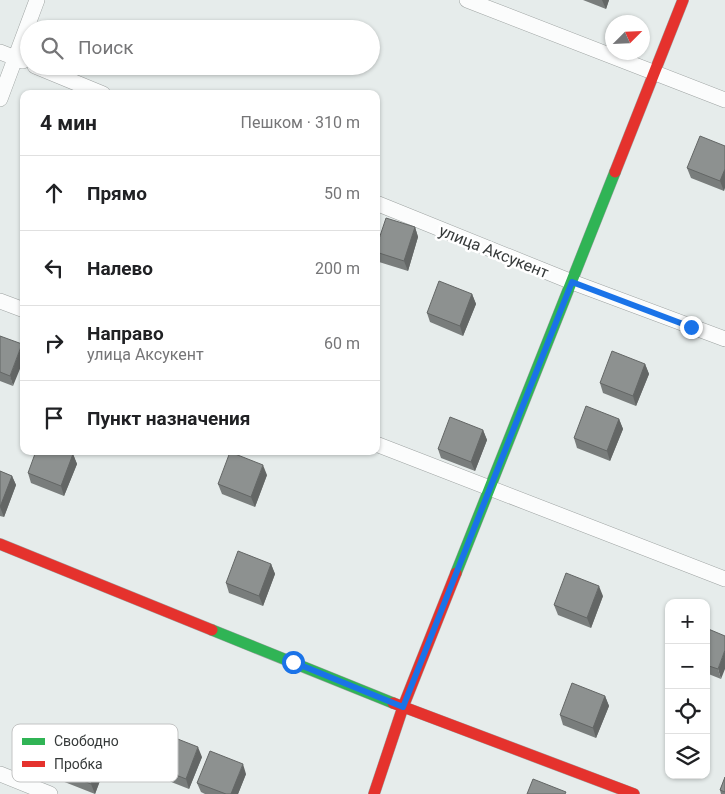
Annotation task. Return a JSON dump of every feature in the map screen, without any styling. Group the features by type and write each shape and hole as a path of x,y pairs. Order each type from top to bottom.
{"street":[{"path":"32,20 37,0"},
{"path":"467,0 725,100"},
{"path":"374,794 403,707 683,0"},
{"path":"0,52 20,60"},
{"path":"0,99 20,64"},
{"path":"57,75 93,90"},
{"name":"улица Аксукент","path":"380,205 572,282 725,340"},
{"path":"0,301 20,308"},
{"path":"380,446 725,579"},
{"path":"0,544 403,707 634,794"},
{"path":"0,774 12,779"},
{"path":"20,782 50,794"}],"building":[{"path":"700,136 725,146 725,169 720,181 687,168"},
{"path":"386,218 415,227 404,261 380,253 380,236"},
{"path":"439,281 472,294 460,326 427,313"},
{"path":"0,336 20,343 20,349 10,376 0,372"},
{"path":"612,351 645,364 633,396 600,383"},
{"path":"586,406 619,419 607,451 574,438"},
{"path":"450,417 483,430 471,462 438,449"},
{"path":"35,455 73,455 61,486 28,473"},
{"path":"229,455 238,455 263,465 251,497 218,484"},
{"path":"0,471 12,476 0,507"},
{"path":"238,551 271,564 259,596 226,583"},
{"path":"566,573 599,586 587,618 554,605"},
{"path":"710,630 725,636 725,650 718,669 710,666"},
{"path":"572,683 605,696 593,728 560,715"},
{"path":"178,739 198,747 186,779 178,776"},
{"path":"210,751 243,764 231,794 226,794 197,783"},
{"path":"725,777 725,792 720,790"},
{"path":"533,779 566,792 565,794 527,794"}],"traffic: fast":[{"path":"456,573 615,172"},
{"path":"212,630 393,703"}],"traffic: jam":[{"path":"615,172 683,0"},
{"path":"0,544 212,630"},
{"path":"374,794 403,707 456,573"},
{"path":"393,703 634,794"}],"route":[{"path":"293,662 403,707 572,282 691,327"}]}
